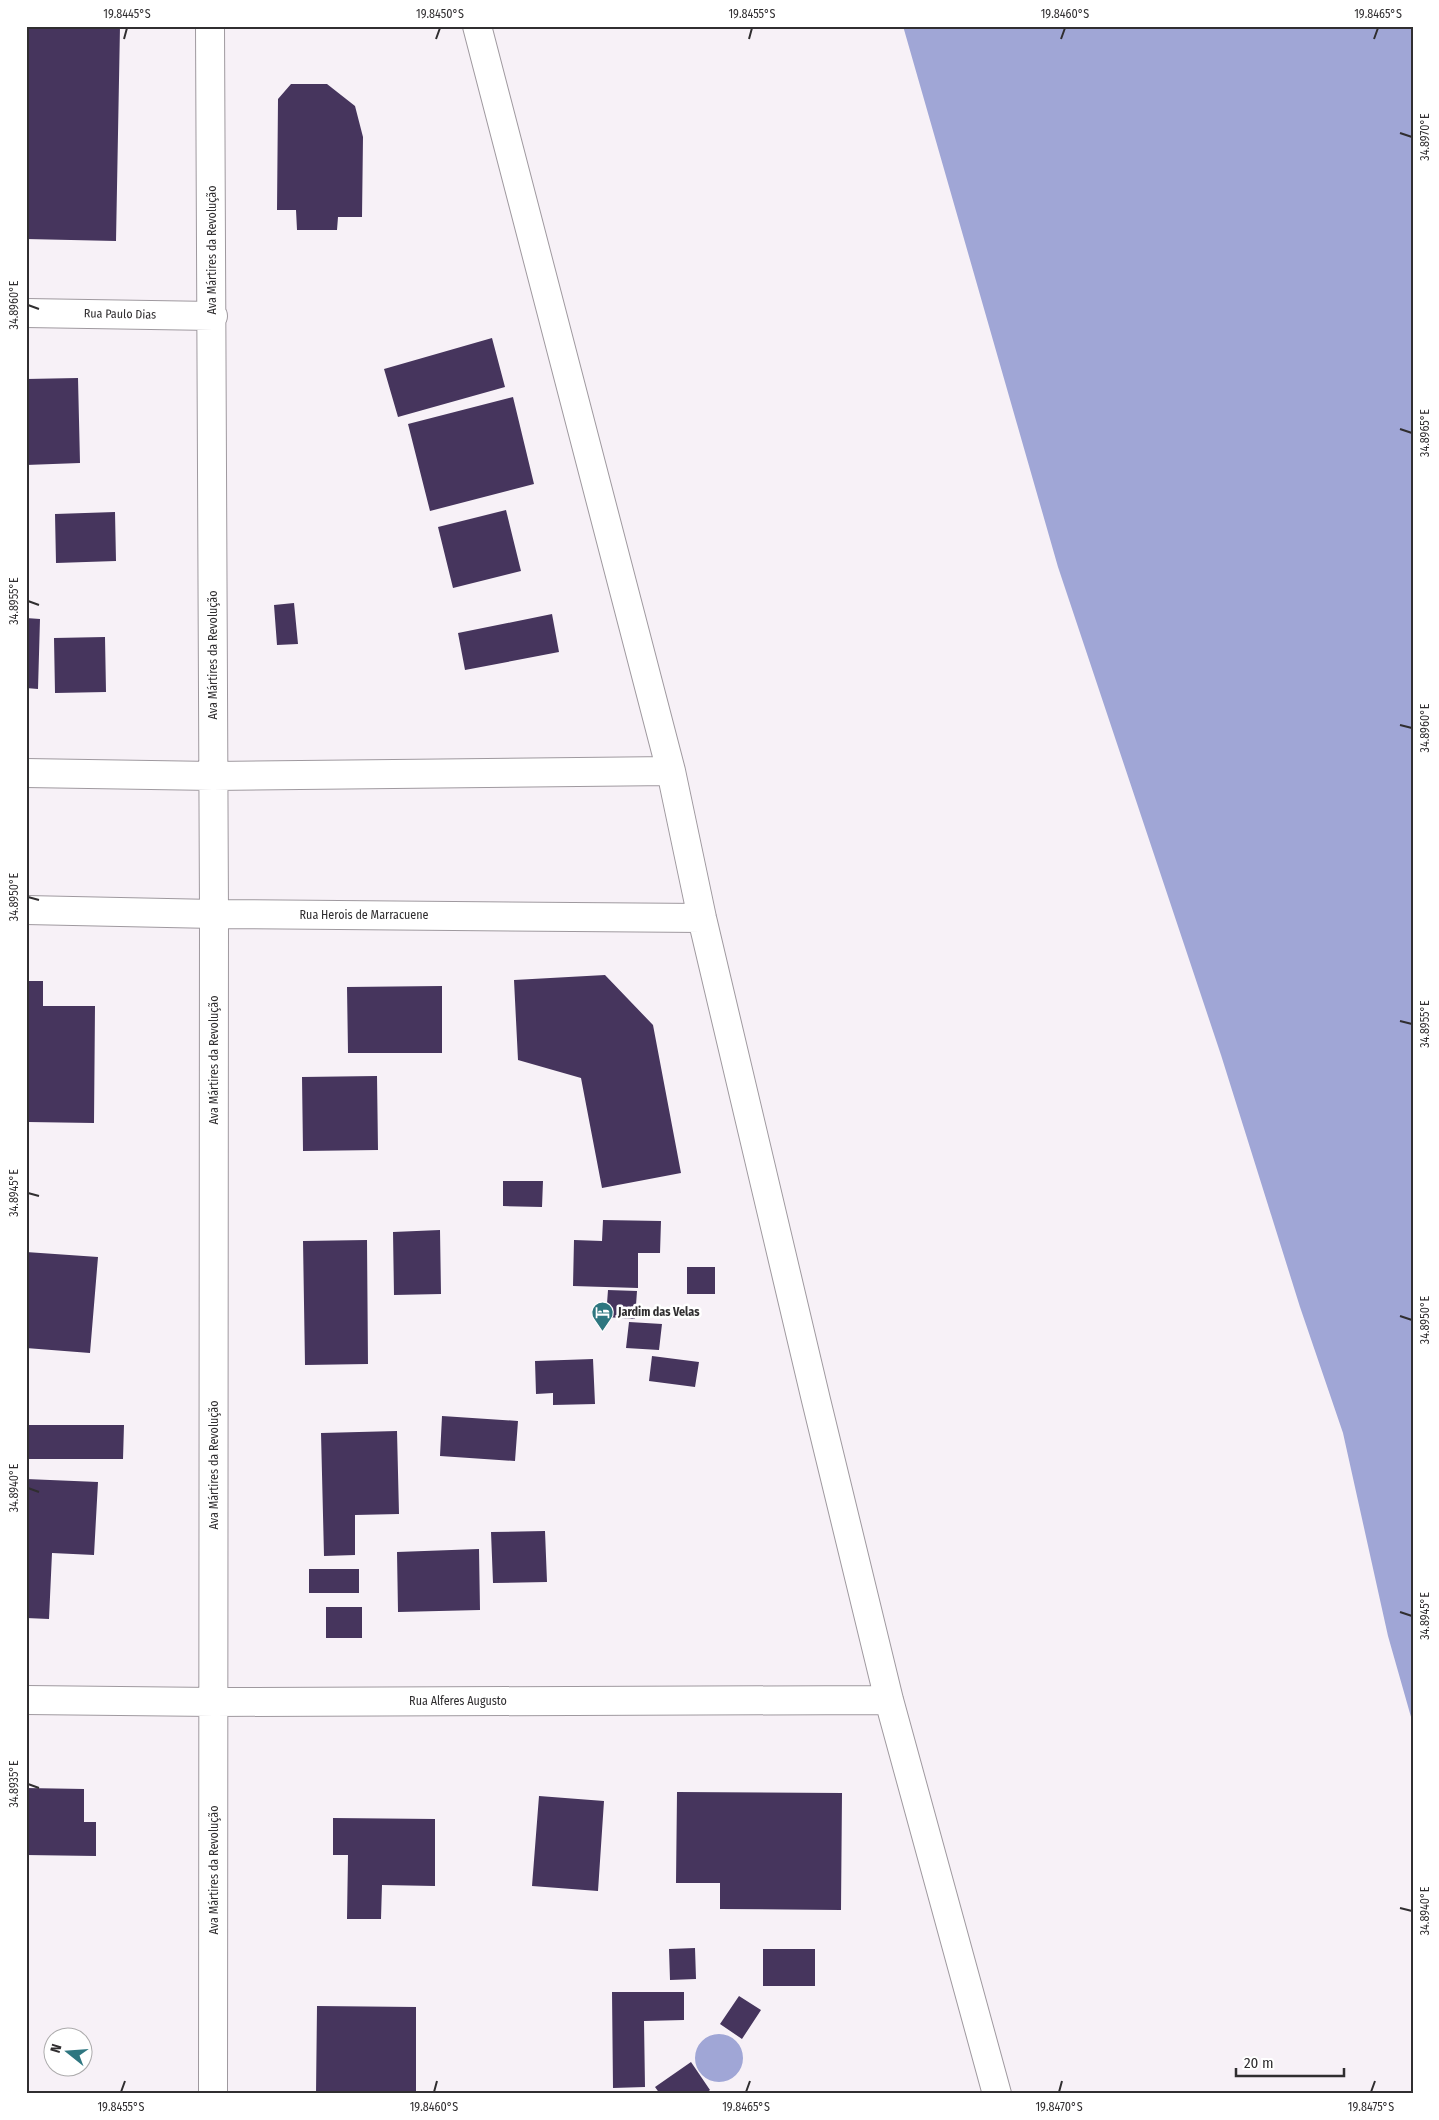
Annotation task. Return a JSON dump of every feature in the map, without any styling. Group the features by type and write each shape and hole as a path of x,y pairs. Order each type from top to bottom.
{"street":[{"name":"Ava Mártires da Revolução","path":"210,26 213,316 214,914 213,2094"},
{"path":"477,26 671,771 702,918 889,1700 997,2094"},
{"name":"Rua Paulo Dias","path":"26,313 213,316"},
{"path":"26,773 213,776 671,771"},
{"name":"Rua Herois de Marracuene","path":"26,910 214,914 702,918"},
{"name":"Rua Alferes Augusto","path":"26,1700 214,1702 889,1700"}],"water":[{"path":"903,26 1413,26 1413,1724 1388,1636 1343,1433 1300,1307 1221,1055 1058,567"},
{"path":"714,2034 724,2034 736,2041 743,2053 743,2063 736,2075 724,2082 714,2082 706,2078 699,2071 695,2063 695,2053 699,2045 706,2038"}],"building":[{"path":"26,26 120,26 116,241 26,239"},
{"path":"291,84 327,84 355,106 363,137 362,217 338,217 337,230 297,230 296,210 277,210 278,99"},
{"path":"492,338 505,387 398,417 384,369"},
{"path":"78,378 80,463 26,465 26,379"},
{"path":"513,397 534,484 430,511 408,424"},
{"path":"506,510 521,571 453,588 438,527"},
{"path":"115,512 116,561 56,563 55,514"},
{"path":"294,603 298,644 277,645 274,605"},
{"path":"552,614 559,652 465,670 458,633"},
{"path":"26,618 40,619 38,689 26,688"},
{"path":"105,637 106,692 55,693 54,638"},
{"path":"605,975 653,1025 681,1173 602,1188 581,1078 518,1060 514,980"},
{"path":"26,981 43,981 43,1006 95,1006 94,1123 28,1122 28,1132 26,1132"},
{"path":"442,986 442,1053 348,1053 347,987"},
{"path":"377,1076 378,1150 303,1151 302,1077"},
{"path":"503,1181 543,1181 542,1207 503,1206"},
{"path":"603,1220 661,1221 660,1253 638,1253 638,1288 573,1286 574,1240 602,1241"},
{"path":"440,1230 441,1294 394,1295 393,1232"},
{"path":"367,1240 368,1364 305,1365 303,1241"},
{"path":"26,1252 98,1257 90,1353 26,1348"},
{"path":"687,1267 715,1267 715,1294 687,1294"},
{"path":"608,1290 637,1291 635,1319 606,1317"},
{"path":"629,1322 662,1324 659,1350 626,1348"},
{"path":"652,1356 699,1362 695,1387 649,1381"},
{"path":"593,1359 595,1404 553,1405 553,1393 536,1394 535,1361"},
{"path":"442,1416 518,1421 515,1461 440,1456"},
{"path":"29,1425 124,1425 123,1459 29,1459"},
{"path":"397,1431 399,1514 355,1515 355,1555 324,1556 321,1433"},
{"path":"26,1479 98,1482 94,1555 52,1553 49,1619 26,1618"},
{"path":"545,1531 547,1582 493,1583 491,1532"},
{"path":"479,1549 480,1610 398,1612 397,1552"},
{"path":"309,1569 359,1569 359,1593 309,1593"},
{"path":"326,1607 362,1607 362,1638 326,1638"},
{"path":"26,1788 84,1789 84,1822 96,1822 96,1856 26,1855"},
{"path":"677,1792 842,1793 841,1910 720,1909 720,1883 676,1883"},
{"path":"539,1796 604,1801 598,1891 532,1886"},
{"path":"333,1818 435,1819 435,1886 382,1885 381,1919 347,1919 348,1855 333,1855"},
{"path":"695,1948 696,1979 670,1980 669,1949"},
{"path":"763,1949 815,1949 815,1986 763,1986"},
{"path":"612,1992 684,1992 684,2020 644,2021 645,2087 613,2088"},
{"path":"739,1996 761,2010 742,2039 720,2024"},
{"path":"317,2006 416,2007 416,2094 316,2094"},
{"path":"691,2062 710,2090 705,2094 660,2094 655,2087"}],"place":[{"name":"Jardim das Velas","path":"602,1331"}]}
